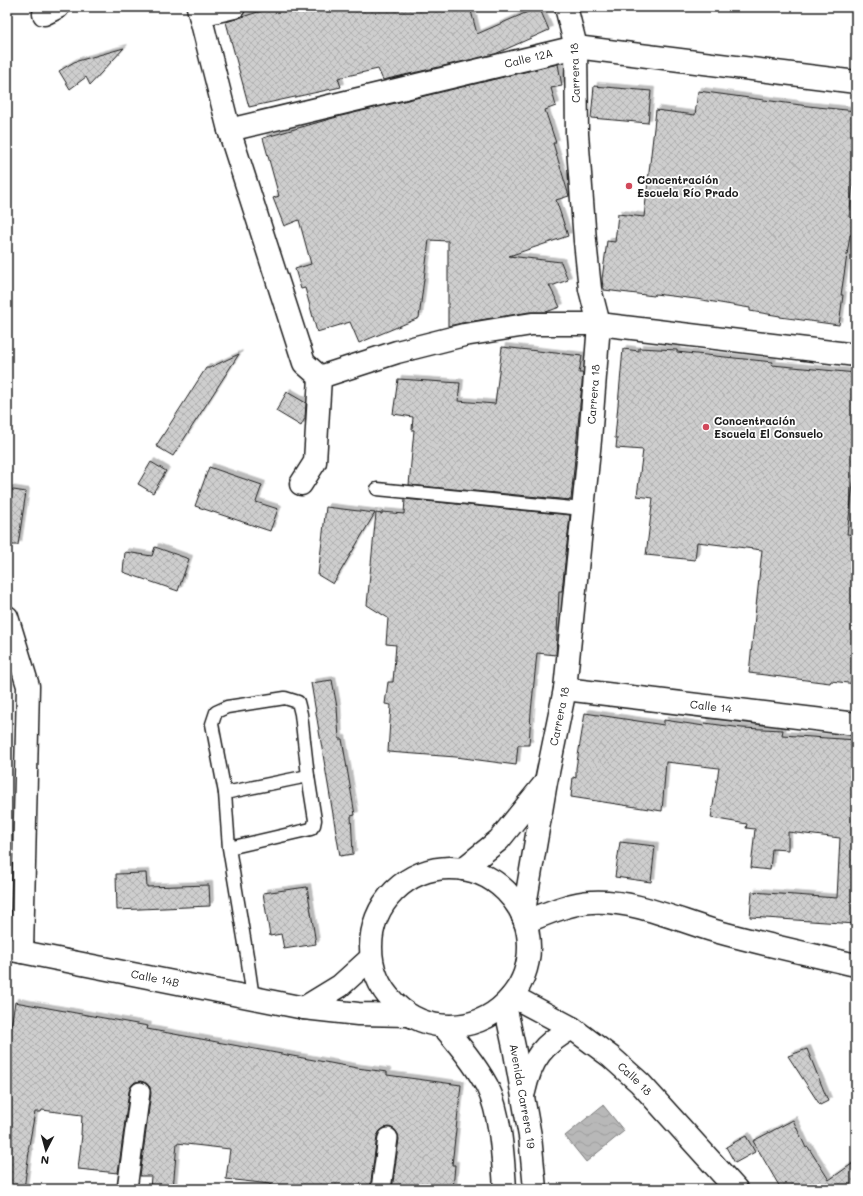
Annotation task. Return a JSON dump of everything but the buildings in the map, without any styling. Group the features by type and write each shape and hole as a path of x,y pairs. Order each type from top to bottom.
{"street":[{"path":"234,7 200,11 229,130 304,364 320,377"},
{"name":"Carrera 18","path":"524,920 546,782 565,689 590,440 599,324 590,289 585,241 577,134 576,47 566,7"},
{"name":"Calle 12A","path":"229,130 576,47 856,82"},
{"path":"320,377 397,352 464,335 532,324 599,324 856,355"},
{"path":"301,484 315,462 320,377"},
{"path":"7,617 28,686 15,951"},
{"name":"Calle 14","path":"565,689 856,724"},
{"name":"Carrera 18","path":"463,870 499,840 546,782"},
{"path":"445,869 463,870 486,877 505,891 515,903 524,920 529,941 528,961 522,980 508,1000 491,1014 476,1022 443,1026 426,1022 409,1015 395,1004 384,991 376,975 371,958 371,939 375,921 383,905 395,890 409,879 426,872 445,869"},
{"path":"524,920 566,906 590,902 618,903 648,909 767,945 856,965"},
{"name":"Calle 14B","path":"15,951 304,1008 358,1014 409,1015"},
{"path":"304,1008 340,986 371,958"},
{"name":"Calle 18","path":"508,1000 572,1028 611,1057 640,1083 736,1189"},
{"name":"Avenida Carrera 19","path":"508,1000 530,1136 535,1189"},
{"path":"443,1026 470,1059 487,1087 498,1120 505,1189"},
{"path":"524,1095 528,1075 538,1056 552,1040 572,1028"},
{"path":"127,1189 140,1092"},
{"path":"381,1189 388,1138"}],"lane":[{"path":"377,489 583,509"},
{"path":"229,848 311,829 314,825 315,820 301,714 298,702 285,698 227,706 216,712 212,724 225,793 229,848 253,998"},
{"path":"225,793 308,776"}],"water":[{"path":"603,1105 624,1131 586,1162 565,1136"}],"place":[{"name":"Concentración Escuela Río Prado","path":"629,186"},
{"name":"Concentración Escuela El Consuelo","path":"706,427"}]}
